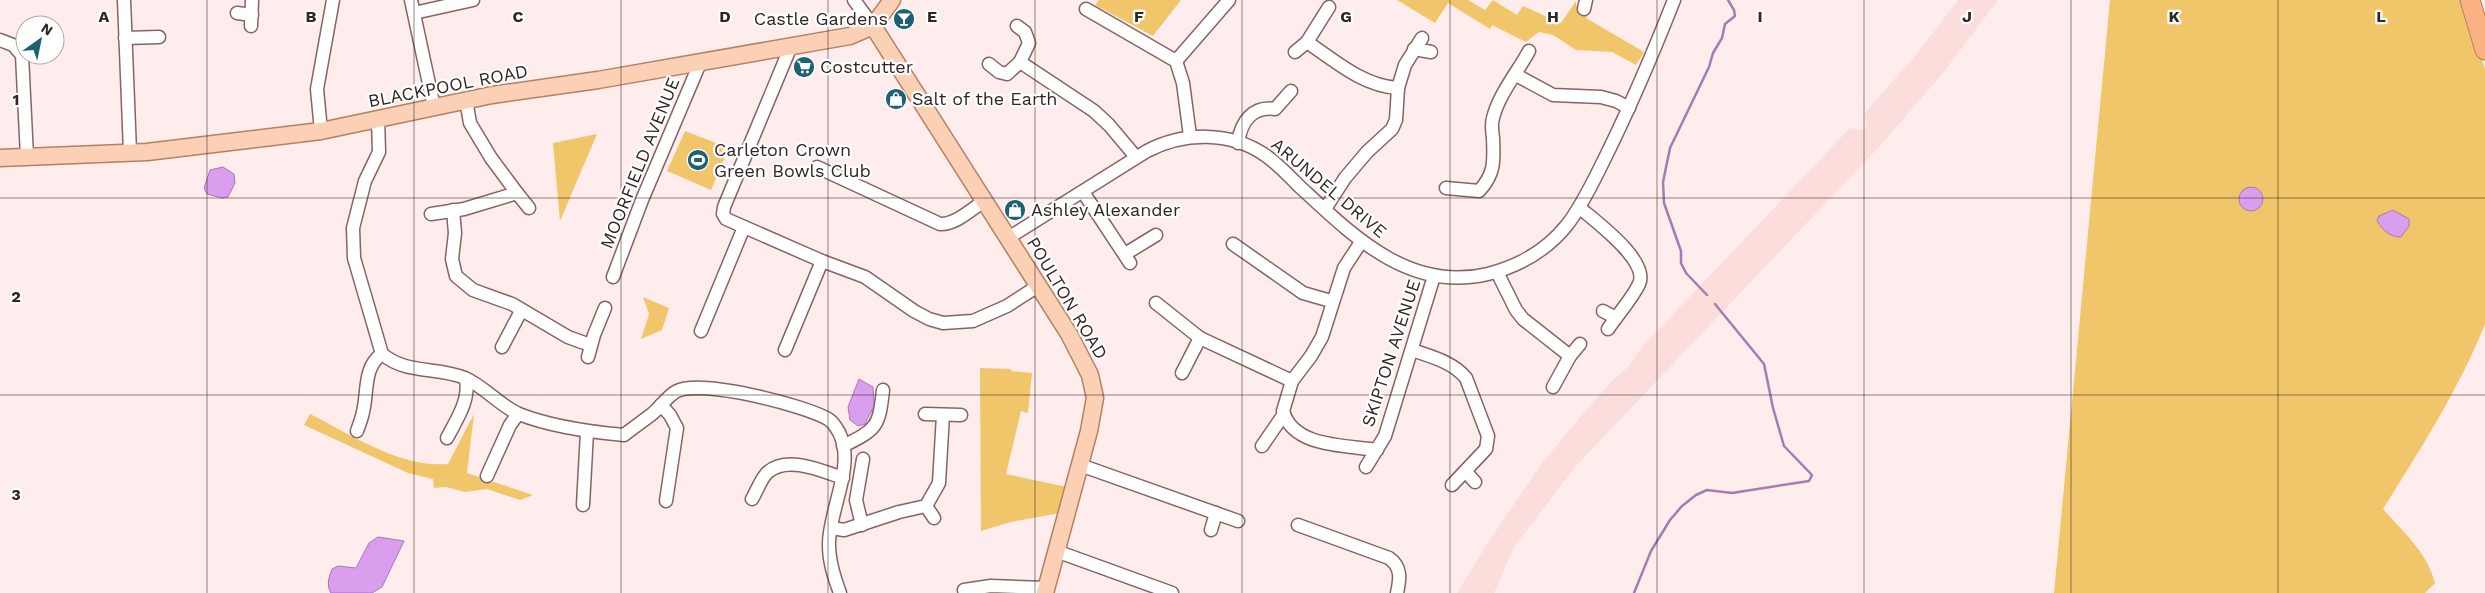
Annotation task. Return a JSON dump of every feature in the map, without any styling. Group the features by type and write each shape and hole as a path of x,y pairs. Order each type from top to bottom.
{"highway":[{"path":"2470,0 2485,50"}],"main road":[{"path":"873,26 892,0"},
{"name":"BLACKPOOL ROAD","path":"0,158 130,152 203,146 321,131 466,100 700,63 850,36 873,26"},
{"name":"POULTON ROAD","path":"873,26 1069,334 1094,385 1095,398 1090,431 1046,590"}],"street":[{"path":"124,0 130,152"},
{"path":"237,13 251,20 252,0"},
{"path":"321,131 317,89 333,0"},
{"path":"411,0 434,107"},
{"path":"414,13 473,0"},
{"path":"854,0 873,26"},
{"path":"1176,60 1229,0"},
{"name":"ARUNDEL DRIVE","path":"1008,238 1084,192 1136,157 1160,144 1190,136 1222,138 1265,155 1361,242 1406,268 1434,276 1477,276 1497,272 1519,263 1542,250 1561,232 1580,208 1629,108 1674,0"},
{"path":"1086,9 1176,60 1183,83 1190,136"},
{"path":"1295,52 1307,42 1326,11 1336,19"},
{"path":"989,64 999,72 1008,74 1020,62 1029,43 1025,32 1017,26"},
{"path":"125,38 159,37"},
{"path":"1325,209 1345,178 1367,152 1392,129 1396,120 1398,88 1405,65 1422,38"},
{"path":"0,40 13,45 22,55 26,157"},
{"path":"1307,42 1353,74 1378,85 1398,88"},
{"path":"791,46 724,207 723,214 726,219 822,261 865,277 914,311 929,319 943,323 973,321 1006,306 1038,286"},
{"path":"1414,49 1431,52"},
{"path":"1446,188 1480,196 1492,173 1492,121 1498,102 1529,51"},
{"path":"1020,62 1094,112 1109,125 1136,157"},
{"name":"MOORFIELD AVENUE","path":"613,277 642,200 700,63"},
{"path":"1516,75 1554,95 1601,97 1616,101 1629,108"},
{"path":"1238,143 1240,132 1255,111 1265,107 1276,109 1290,91"},
{"path":"466,100 470,123 491,158 528,208"},
{"path":"378,119 379,152 365,181 353,228 354,258 382,354 404,368 439,371 466,379 518,414 588,432 624,435 677,391 699,387 753,396 806,408 830,420 841,436 844,446 843,478 829,544 831,566 840,593"},
{"path":"817,167 940,224 954,221 984,201"},
{"path":"1084,192 1128,259 1156,235"},
{"path":"431,214 517,193"},
{"path":"1580,208 1625,248 1640,270 1640,282 1608,329"},
{"path":"453,210 455,233 452,259 456,276 473,290 521,310 589,351 605,308"},
{"path":"700,331 744,227"},
{"path":"1262,446 1284,414 1285,402 1292,381 1311,356 1322,337 1327,324 1331,301 1344,268 1361,242"},
{"path":"1233,244 1246,261 1303,293 1331,301"},
{"path":"784,350 822,261"},
{"path":"1497,272 1516,310 1523,319 1570,356"},
{"name":"SKIPTON AVENUE","path":"1366,467 1385,436 1434,276"},
{"path":"1156,303 1169,321 1200,338 1292,381"},
{"path":"502,347 521,310"},
{"path":"1603,311 1616,318"},
{"path":"1182,373 1200,338"},
{"path":"1553,387 1570,356 1580,344"},
{"path":"1412,350 1452,365 1459,370 1466,378 1488,436 1494,442 1452,484"},
{"path":"357,431 363,413 368,375 373,360 382,354"},
{"path":"447,438 464,406 468,388 466,379"},
{"path":"844,446 866,435 880,420 883,390"},
{"path":"661,405 670,415 677,428 666,501"},
{"path":"487,476 510,425 518,414"},
{"path":"925,414 960,415"},
{"path":"1284,414 1292,428 1309,438 1377,450"},
{"path":"832,528 844,530 899,512 926,506 939,483 943,415"},
{"path":"583,505 588,432"},
{"path":"862,525 856,500 864,460"},
{"path":"752,499 767,472 779,466 792,464 843,478"},
{"path":"1080,465 1238,521"},
{"path":"1466,472 1475,482"},
{"path":"926,506 934,518"},
{"path":"1211,530 1216,513"},
{"path":"1298,525 1311,536 1393,560 1400,574 1397,593"},
{"path":"1056,551 1172,593"},
{"path":"964,590 991,586 1046,590"}],"shaded area":[{"path":"1099,0 1181,0 1153,36 1095,5"},
{"path":"1397,0 1468,0 1485,10 1493,0 1517,15 1523,6 1561,23 1576,1 1576,6 1588,13 1586,18 1644,52 1636,65 1612,52 1576,50 1553,35 1539,32 1526,42 1492,25 1490,29 1448,3 1435,23"},
{"path":"1958,0 1998,0 1943,73 1879,147 1575,467 1514,547 1494,593 1457,593 1487,544 1542,463 1582,415 1610,383 1627,368 1642,347 1850,128 1863,130 1867,126 1864,118 1865,113 1916,55"},
{"path":"2110,0 2464,0 2485,69 2485,324 2451,396 2383,509 2421,552 2431,572 2435,583 2425,593 2054,593"},
{"name":"Carleton Crown Green Bowls Club","path":"685,131 729,148 711,190 667,171"},
{"path":"597,134 560,221 553,143"},
{"path":"223,167 234,174 235,183 228,197 222,198 207,194 204,188 210,170"},
{"path":"2246,187 2256,187 2263,194 2263,204 2256,211 2246,211 2239,204 2239,194"},
{"path":"2393,210 2409,219 2409,226 2401,237 2387,233 2377,221 2379,216"},
{"path":"643,297 669,308 662,330 641,339 649,314"},
{"path":"980,368 1011,369 1011,371 1032,373 1028,413 1021,411 1006,474 1067,487 1060,513 1011,522 981,531"},
{"path":"859,379 873,387 874,406 865,424 858,426 850,420 848,407"},
{"path":"310,414 359,440 394,455 430,464 448,464 474,414 467,473 533,495 520,500 487,489 465,492 446,487 434,488 433,479 408,473 304,425"},
{"path":"378,537 404,541 382,587 372,593 331,593 328,584 332,569 338,566 356,568 369,543"}],"waterway":[{"path":"1707,295 1686,273 1681,263 1681,251 1664,203 1663,182 1670,148 1709,67 1713,53 1722,38 1725,24 1735,16 1728,0"},
{"path":"1634,593 1651,551 1670,520 1682,506 1696,495 1707,490 1732,493 1809,481 1812,475 1784,446 1773,408 1764,364 1715,304"}],"place":[{"name":"Castle Gardens","path":"904,19"},
{"name":"Costcutter","path":"804,67"},
{"name":"Salt of the Earth","path":"896,99"},
{"name":"Carleton Crown Green Bowls Club","path":"698,160"},
{"name":"Ashley Alexander","path":"1015,210"}]}
